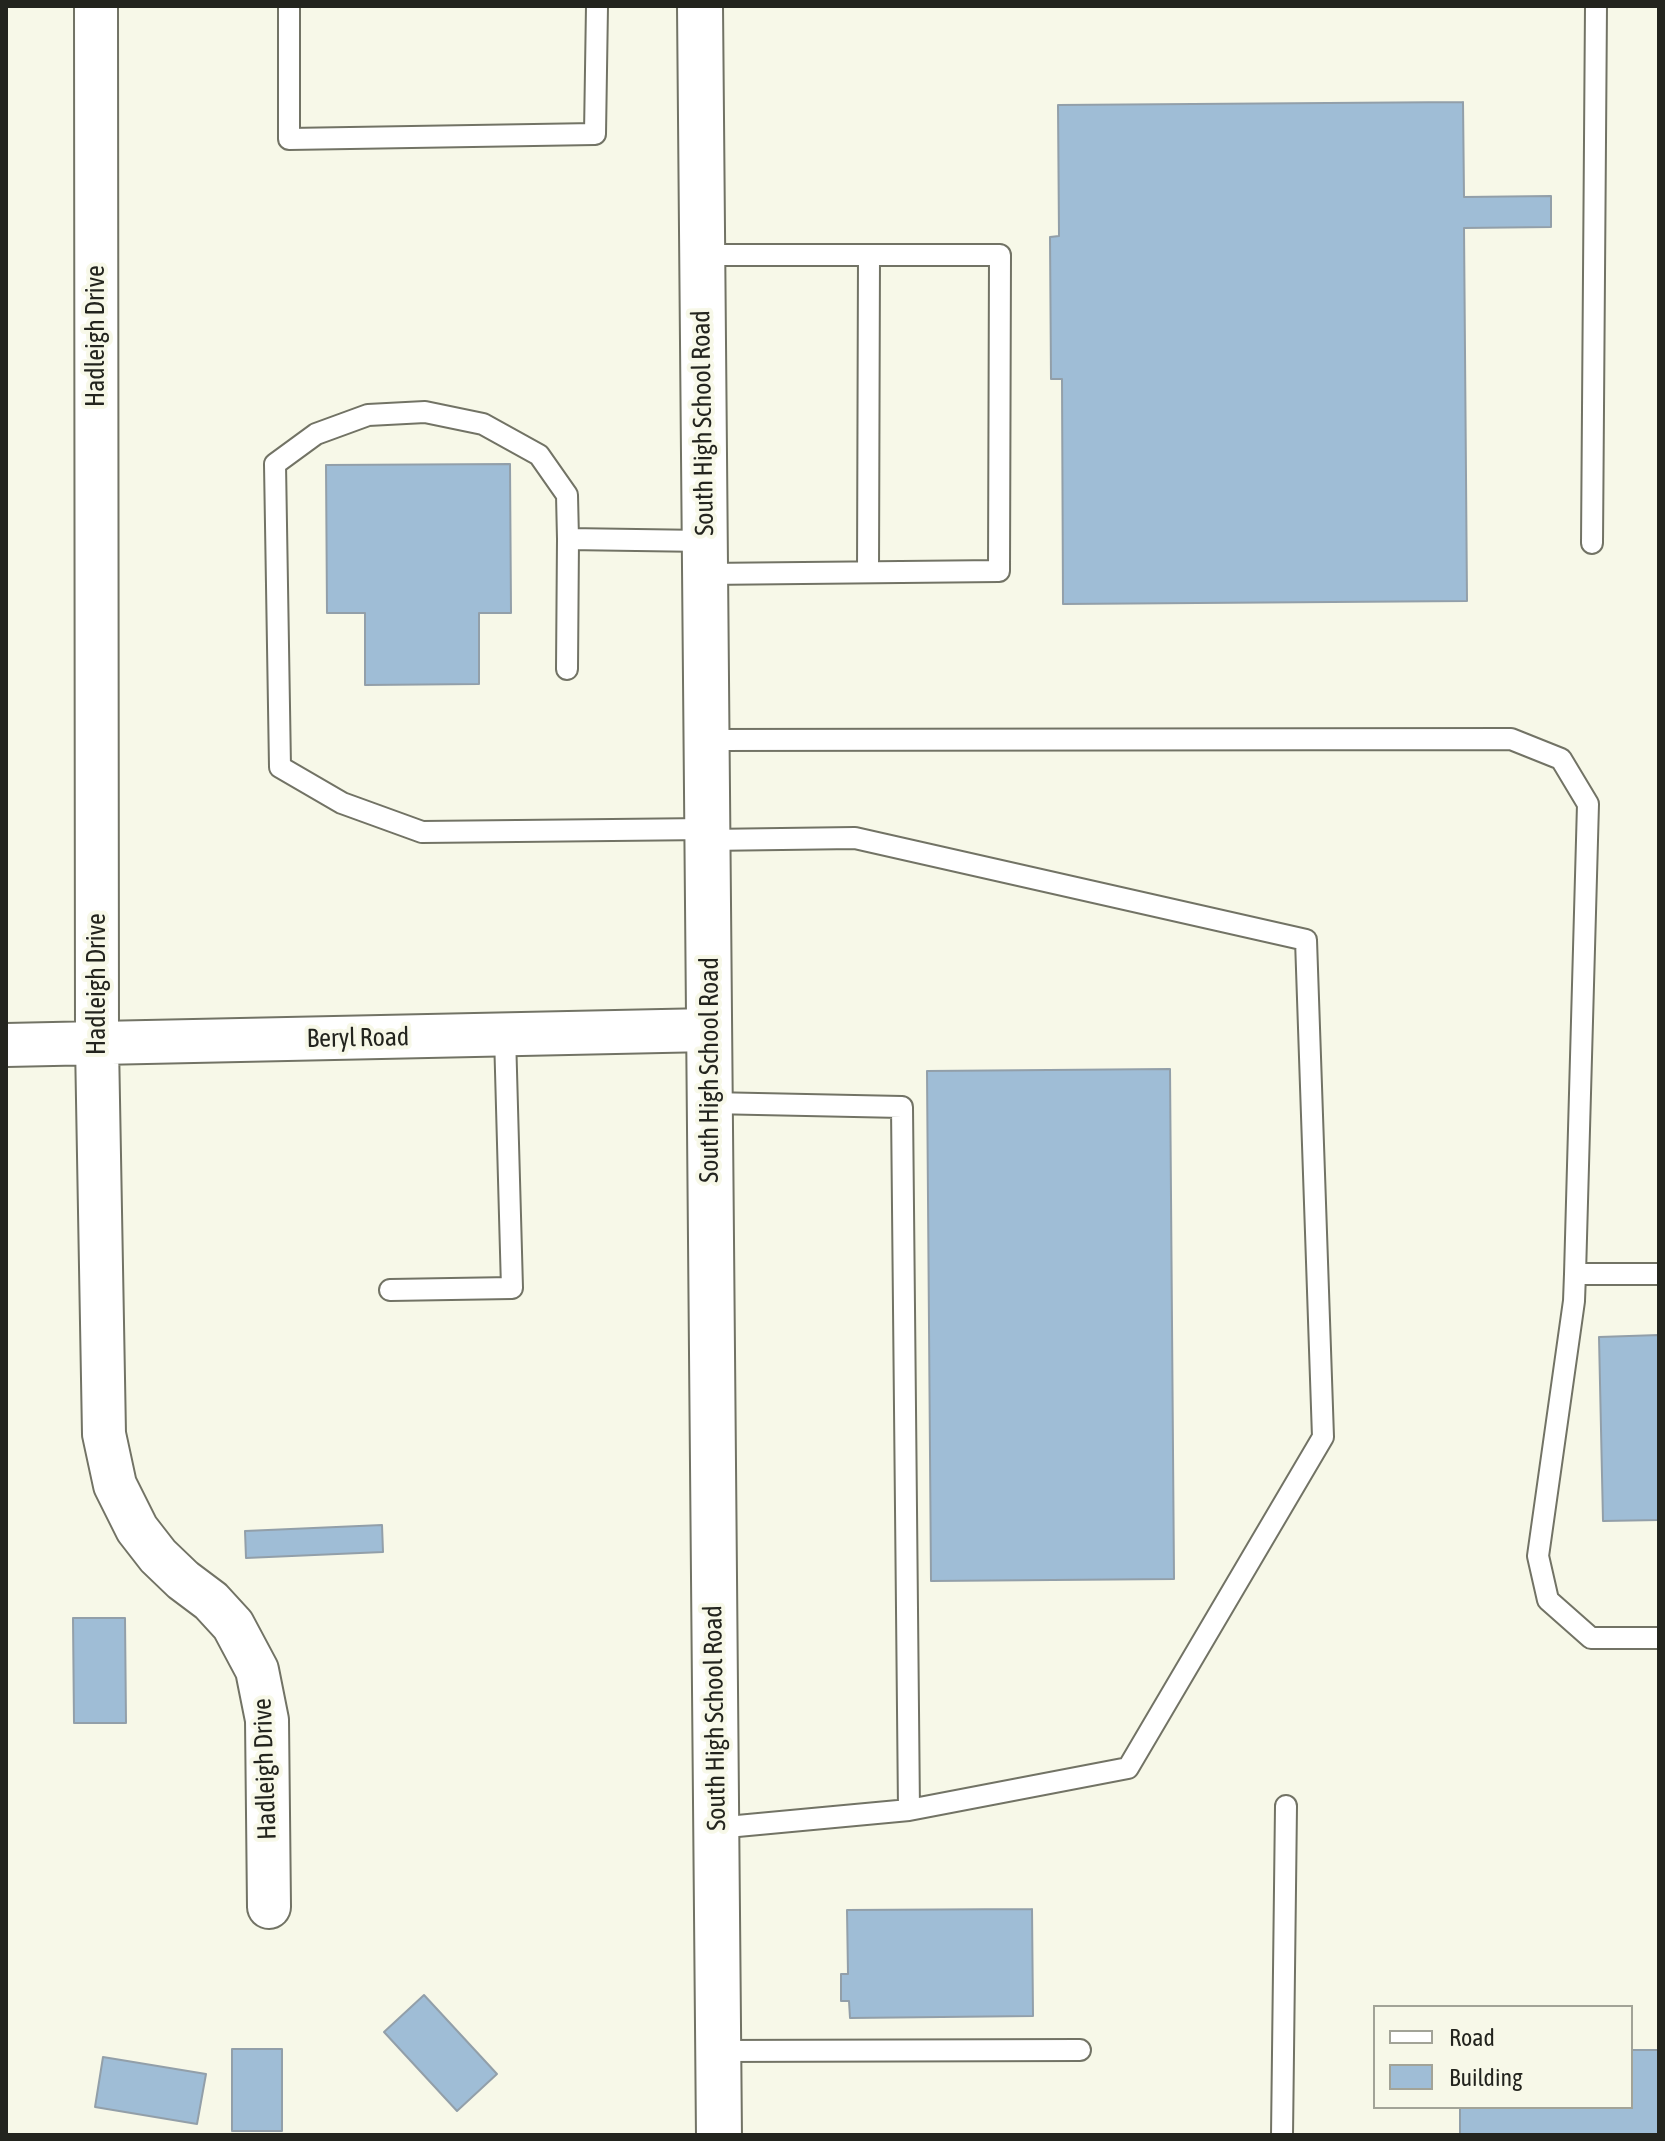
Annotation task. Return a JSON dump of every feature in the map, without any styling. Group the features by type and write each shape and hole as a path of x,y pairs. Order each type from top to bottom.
{"street":[{"name":"Hadleigh Drive","path":"96,6 97,1044 106,1452 121,1499 147,1544 233,1625 257,1670 267,1720 269,1907"},
{"name":"South High School Road","path":"700,6 719,2135"},
{"name":"Beryl Road","path":"6,1045 709,1030"}],"lane":[{"path":"289,6 289,139 595,134 597,6"},
{"path":"1592,543 1596,6"},
{"path":"568,539 705,557 868,572 999,571 1000,255 702,255"},
{"path":"868,572 869,255"},
{"path":"567,669 567,495 539,455 483,424 425,412 368,415 316,434 275,464 280,767 342,803 422,832 855,838 1306,940 1323,1437 1128,1768 909,1810 716,1828"},
{"path":"707,740 1511,739 1561,759 1588,804 1575,1274 1574,1301 1538,1556 1548,1600 1591,1638 1659,1638"},
{"path":"390,1290 512,1288 505,1035"},
{"path":"710,1103 902,1107 909,1810"},
{"path":"1575,1274 1659,1274"},
{"path":"1282,2135 1286,1806"},
{"path":"718,2051 1080,2050"}],"building":[{"path":"1463,102 1464,197 1551,196 1551,227 1464,228 1467,601 1063,604 1062,379 1051,379 1050,237 1059,236 1058,105"},
{"path":"510,464 511,613 479,613 479,684 365,685 365,613 327,613 326,465"},
{"path":"1170,1069 1174,1579 931,1581 927,1071"},
{"path":"1659,1335 1659,1520 1603,1521 1599,1337"},
{"path":"382,1525 383,1552 246,1558 245,1531"},
{"path":"73,1618 125,1618 126,1723 74,1723"},
{"path":"1032,1909 1033,2016 850,2018 849,2001 841,2001 841,1974 848,1974 847,1910"},
{"path":"424,1995 497,2074 457,2111 384,2032"},
{"path":"232,2049 282,2049 282,2131 232,2131"},
{"path":"1633,2050 1659,2050 1659,2135 1460,2135 1460,2109 1633,2109"},
{"path":"103,2057 206,2074 197,2124 95,2107"}]}
